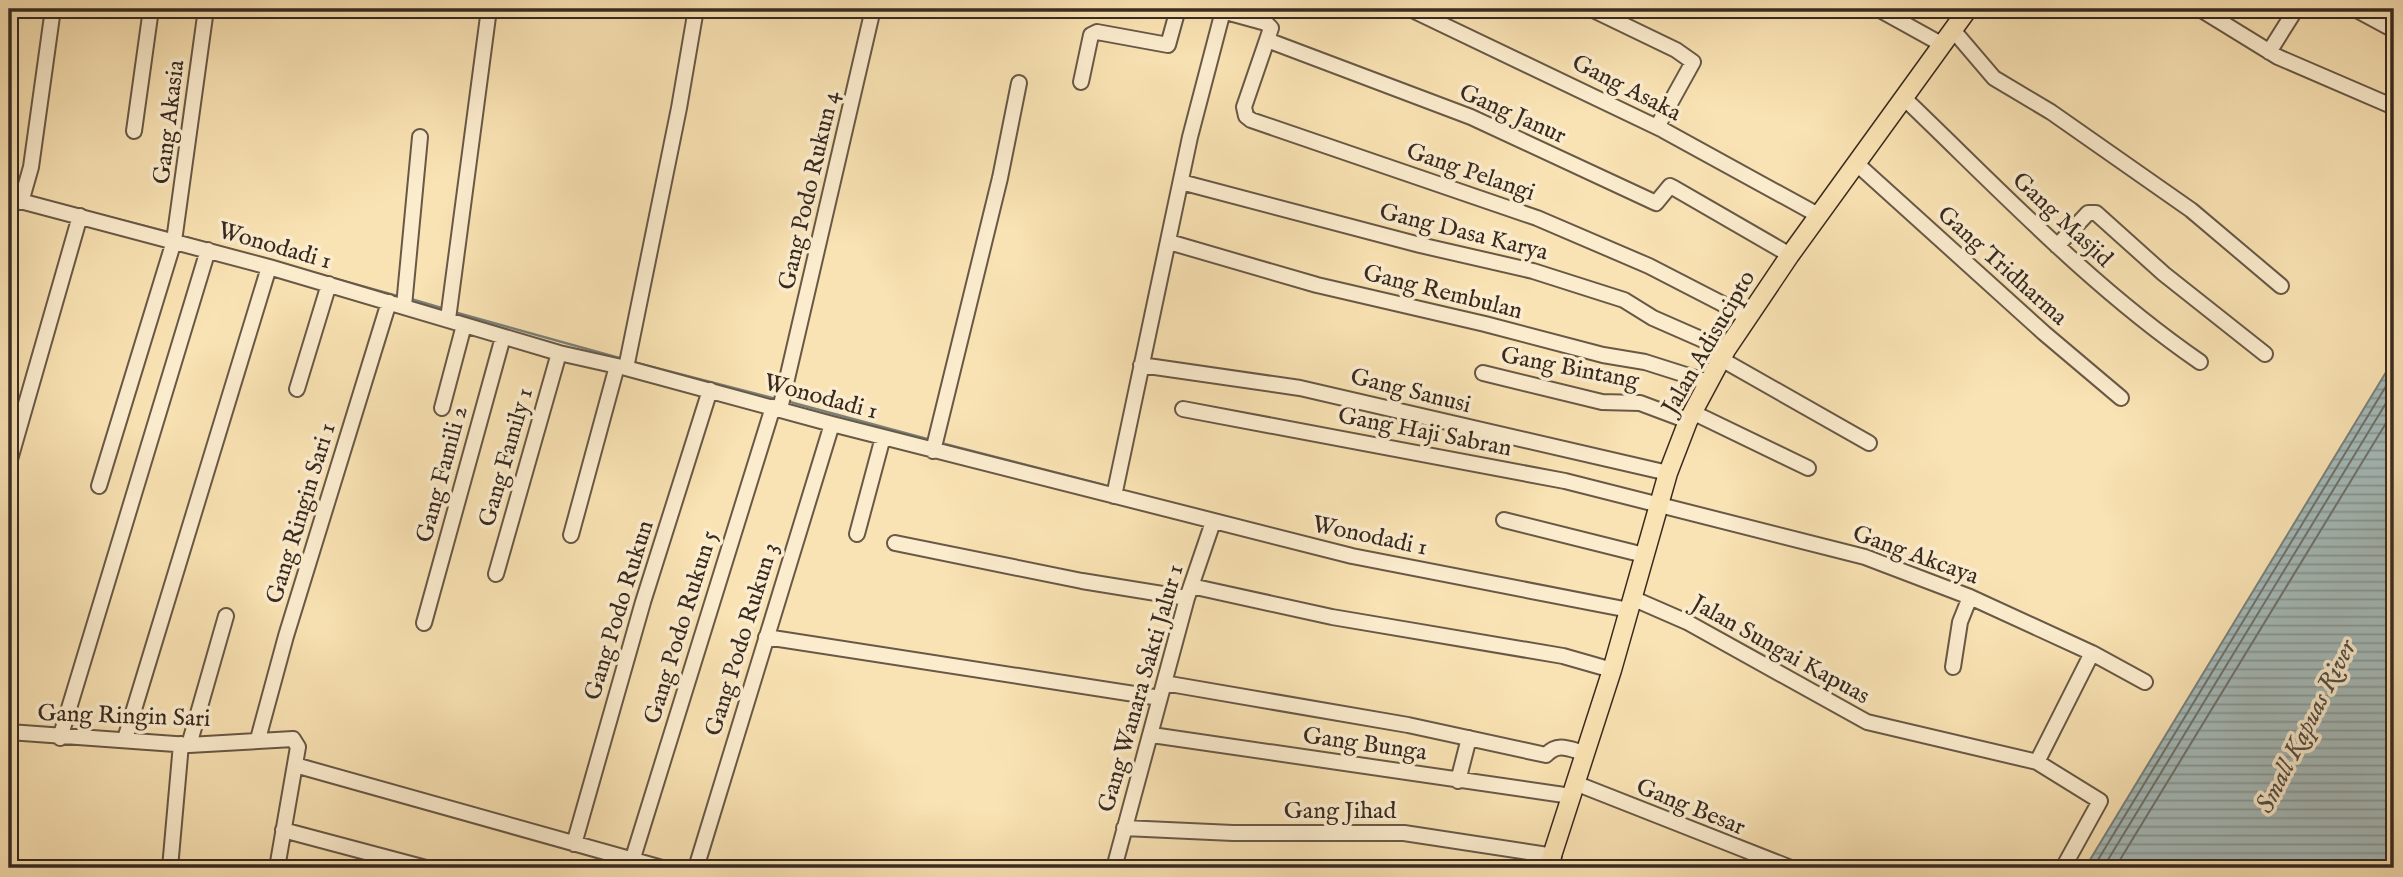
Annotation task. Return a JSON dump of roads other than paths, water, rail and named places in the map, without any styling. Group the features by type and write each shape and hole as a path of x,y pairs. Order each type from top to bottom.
{"main road":[{"name":"Jalan Adisucipto","path":"1550,865 1612,670 1657,506 1690,417 1724,355 1790,255 1968,9"}],"street":[{"path":"19,198 31,167 53,9"},
{"path":"134,131 151,9"},
{"name":"Gang Akasia","path":"99,486 174,241 206,9"},
{"path":"448,319 489,9"},
{"path":"571,536 631,341 679,108 696,9"},
{"name":"Gang Podo Rukun 4","path":"778,408 787,382 873,9"},
{"path":"1081,82 1091,35 1097,32 1168,45 1178,9"},
{"name":"Gang Asaka","path":"1410,9 1657,127 1818,215"},
{"path":"1591,9 1676,50 1693,62 1657,127"},
{"path":"1878,9 1948,38 1994,78 2050,112 2191,210 2281,286"},
{"path":"2200,9 2269,52 2394,107"},
{"path":"2269,52 2296,9"},
{"path":"2355,9 2394,30"},
{"path":"1114,496 1219,10 1269,25 1267,40"},
{"name":"Gang Janur","path":"1267,40 1471,117 1656,203 1670,186 1790,255"},
{"name":"Gang Pelangi","path":"1267,40 1244,107 1246,116 1251,120 1537,218 1649,266 1748,317"},
{"path":"933,450 1000,178 1019,83"},
{"name":"Gang Masjid","path":"1905,99 2057,246 2131,312 2200,362"},
{"name":"Gang Ringin Sari 1","path":"258,739 286,636 401,301 420,137"},
{"name":"Gang Tridharma","path":"1857,164 2043,333 2120,398"},
{"name":"Gang Dasa Karya","path":"1181,182 1420,245 1533,271 1624,300 1724,355 1869,443"},
{"name":"Wonodadi 1","path":"19,198 329,284 401,301 464,325 559,353 623,367 1213,522 1352,556 1630,604"},
{"path":"2057,246 2088,213 2096,213 2164,274 2265,354"},
{"path":"9,463 80,216"},
{"name":"Gang Rembulan","path":"1169,242 1317,285 1603,355 1645,362 1708,382"},
{"path":"61,735 208,250"},
{"path":"125,739 270,267"},
{"path":"297,389 329,284"},
{"path":"442,408 464,325"},
{"name":"Gang Famili 2","path":"424,623 503,337"},
{"name":"Gang Family 1","path":"496,574 559,353"},
{"name":"Gang Sanusi","path":"1142,365 1300,388 1668,473"},
{"name":"Gang Bintang","path":"1483,373 1602,402 1640,403 1690,417 1808,468"},
{"name":"Gang Podo Rukun","path":"574,844 643,601 710,390"},
{"name":"Gang Podo Rukun 5","path":"632,861 778,408"},
{"name":"Gang Haji Sabran","path":"1183,408 1565,481 1657,506"},
{"name":"Gang Podo Rukun 3","path":"696,868 832,424"},
{"path":"857,534 883,436"},
{"name":"Gang Akcaya","path":"1657,506 1865,556 1970,597 2092,653 2145,682"},
{"path":"1504,520 1644,555"},
{"name":"Gang Wanara Sakti Jalur 1","path":"1114,868 1189,592 1213,522"},
{"path":"895,543 1093,583 1189,592 1563,656 1612,670"},
{"path":"1953,667 1960,622 1970,597"},
{"name":"Jalan Sungai Kapuas","path":"1630,604 1687,622 1867,722 2037,762 2100,801 2063,868"},
{"path":"170,868 188,742 226,616"},
{"path":"766,636 1160,698"},
{"path":"2037,762 2092,653"},
{"path":"1164,683 1469,737 1546,755 1554,747 1584,753"},
{"name":"Gang Ringin Sari","path":"9,732 188,742 295,740 298,747 295,765"},
{"name":"Gang Bunga","path":"1152,735 1458,781 1573,790"},
{"path":"1458,781 1469,737"},
{"path":"277,868 295,765 662,868"},
{"name":"Gang Besar","path":"1573,790 1791,868"},
{"name":"Gang Jihad","path":"1124,828 1233,833 1404,832 1550,865"},
{"path":"283,830 426,868"}],"water":[{"name":"Small Kapuas River","path":"2394,359 2394,856 2387,868 2085,868"}],"waterway":[{"path":"63,205 168,232"},
{"path":"182,236 401,297"},
{"path":"411,299 445,309"},
{"path":"454,312 623,359"},
{"path":"633,362 776,399"},
{"path":"786,401 931,440"},
{"path":"941,443 1104,485"}]}
